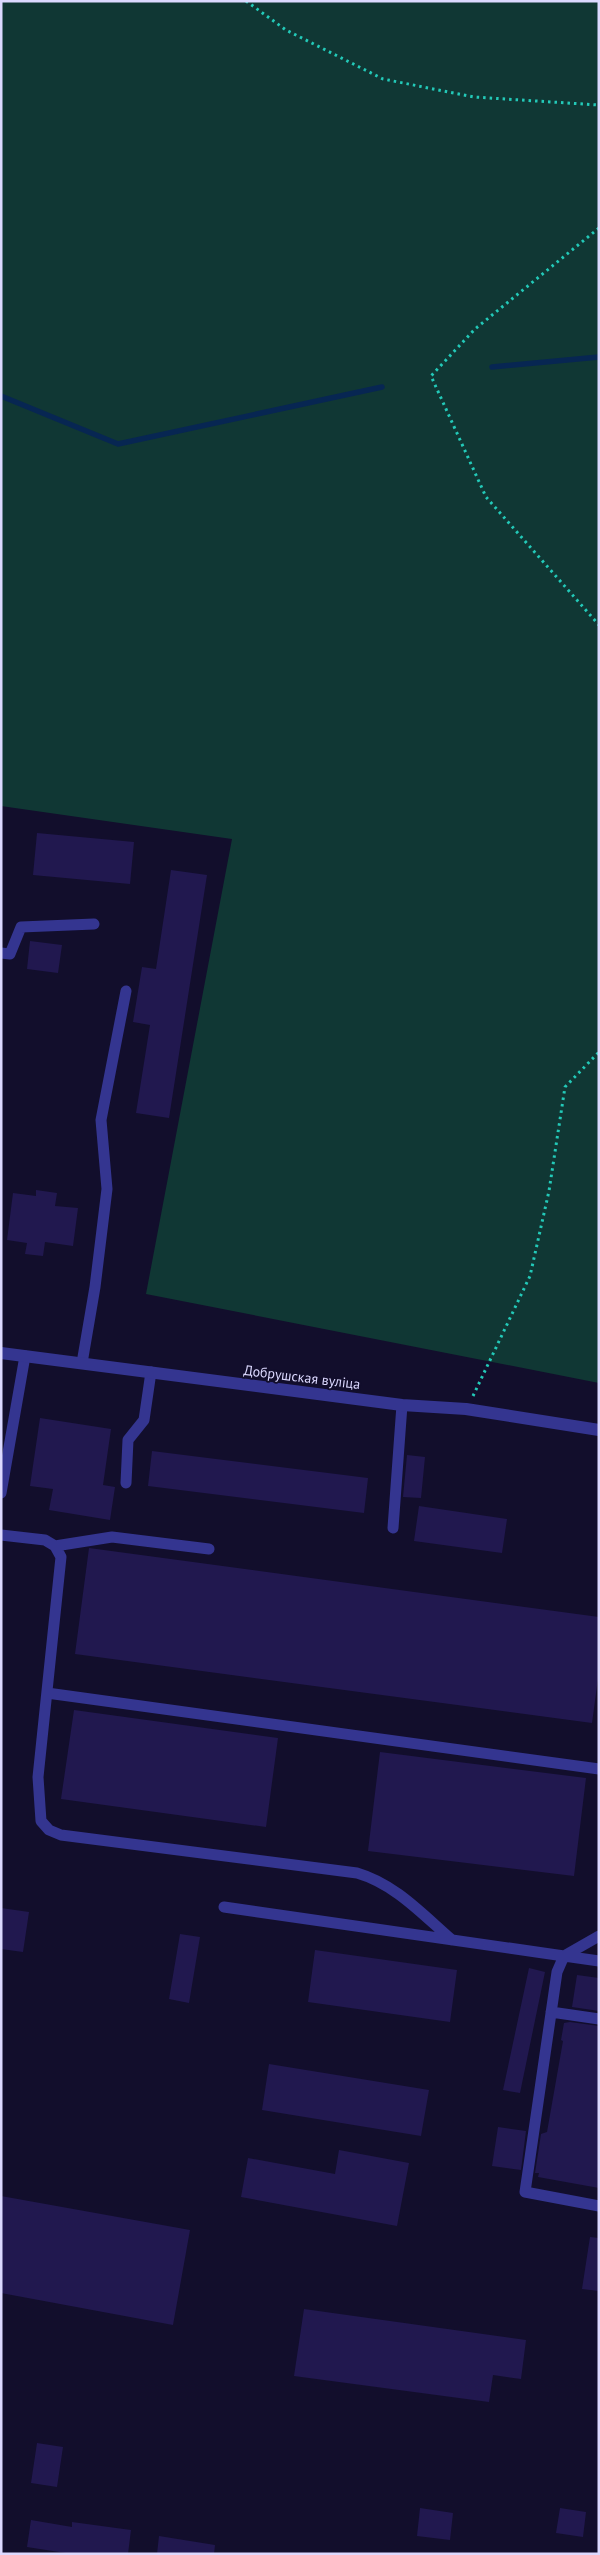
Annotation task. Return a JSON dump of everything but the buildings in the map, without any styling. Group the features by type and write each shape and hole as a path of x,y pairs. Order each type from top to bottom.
{"street":[{"name":"Добрушская вуліца","path":"1,1353 402,1405 466,1409 599,1430"}],"lane":[{"path":"1,953 10,954 21,927 94,924"},
{"path":"82,1363 95,1287 107,1189 101,1120 126,990"},
{"path":"1,1493 25,1356"},
{"path":"126,1483 128,1440 144,1420 151,1372"},
{"path":"393,1528 402,1405"},
{"path":"1,1535 45,1540 55,1546 60,1556 38,1777 41,1821 49,1830 61,1835 356,1873 374,1878 394,1890 452,1940"},
{"path":"55,1546 112,1537 209,1549"},
{"path":"47,1693 599,1769"},
{"path":"224,1907 599,1961"},
{"path":"599,1936 564,1956 558,1972 525,2192 599,2206"},
{"path":"552,2012 599,2019"}],"path":[{"path":"246,1 286,30 383,79 474,97 599,105"},
{"path":"599,228 475,329 431,376 486,497 599,625"},
{"path":"466,1409 530,1276 549,1190 565,1087 599,1052"}],"green space":[{"path":"1,1 599,1 599,1383 146,1294 232,839 1,806"}],"waterway":[{"path":"492,367 599,357"},
{"path":"1,396 118,444 382,387"}]}
